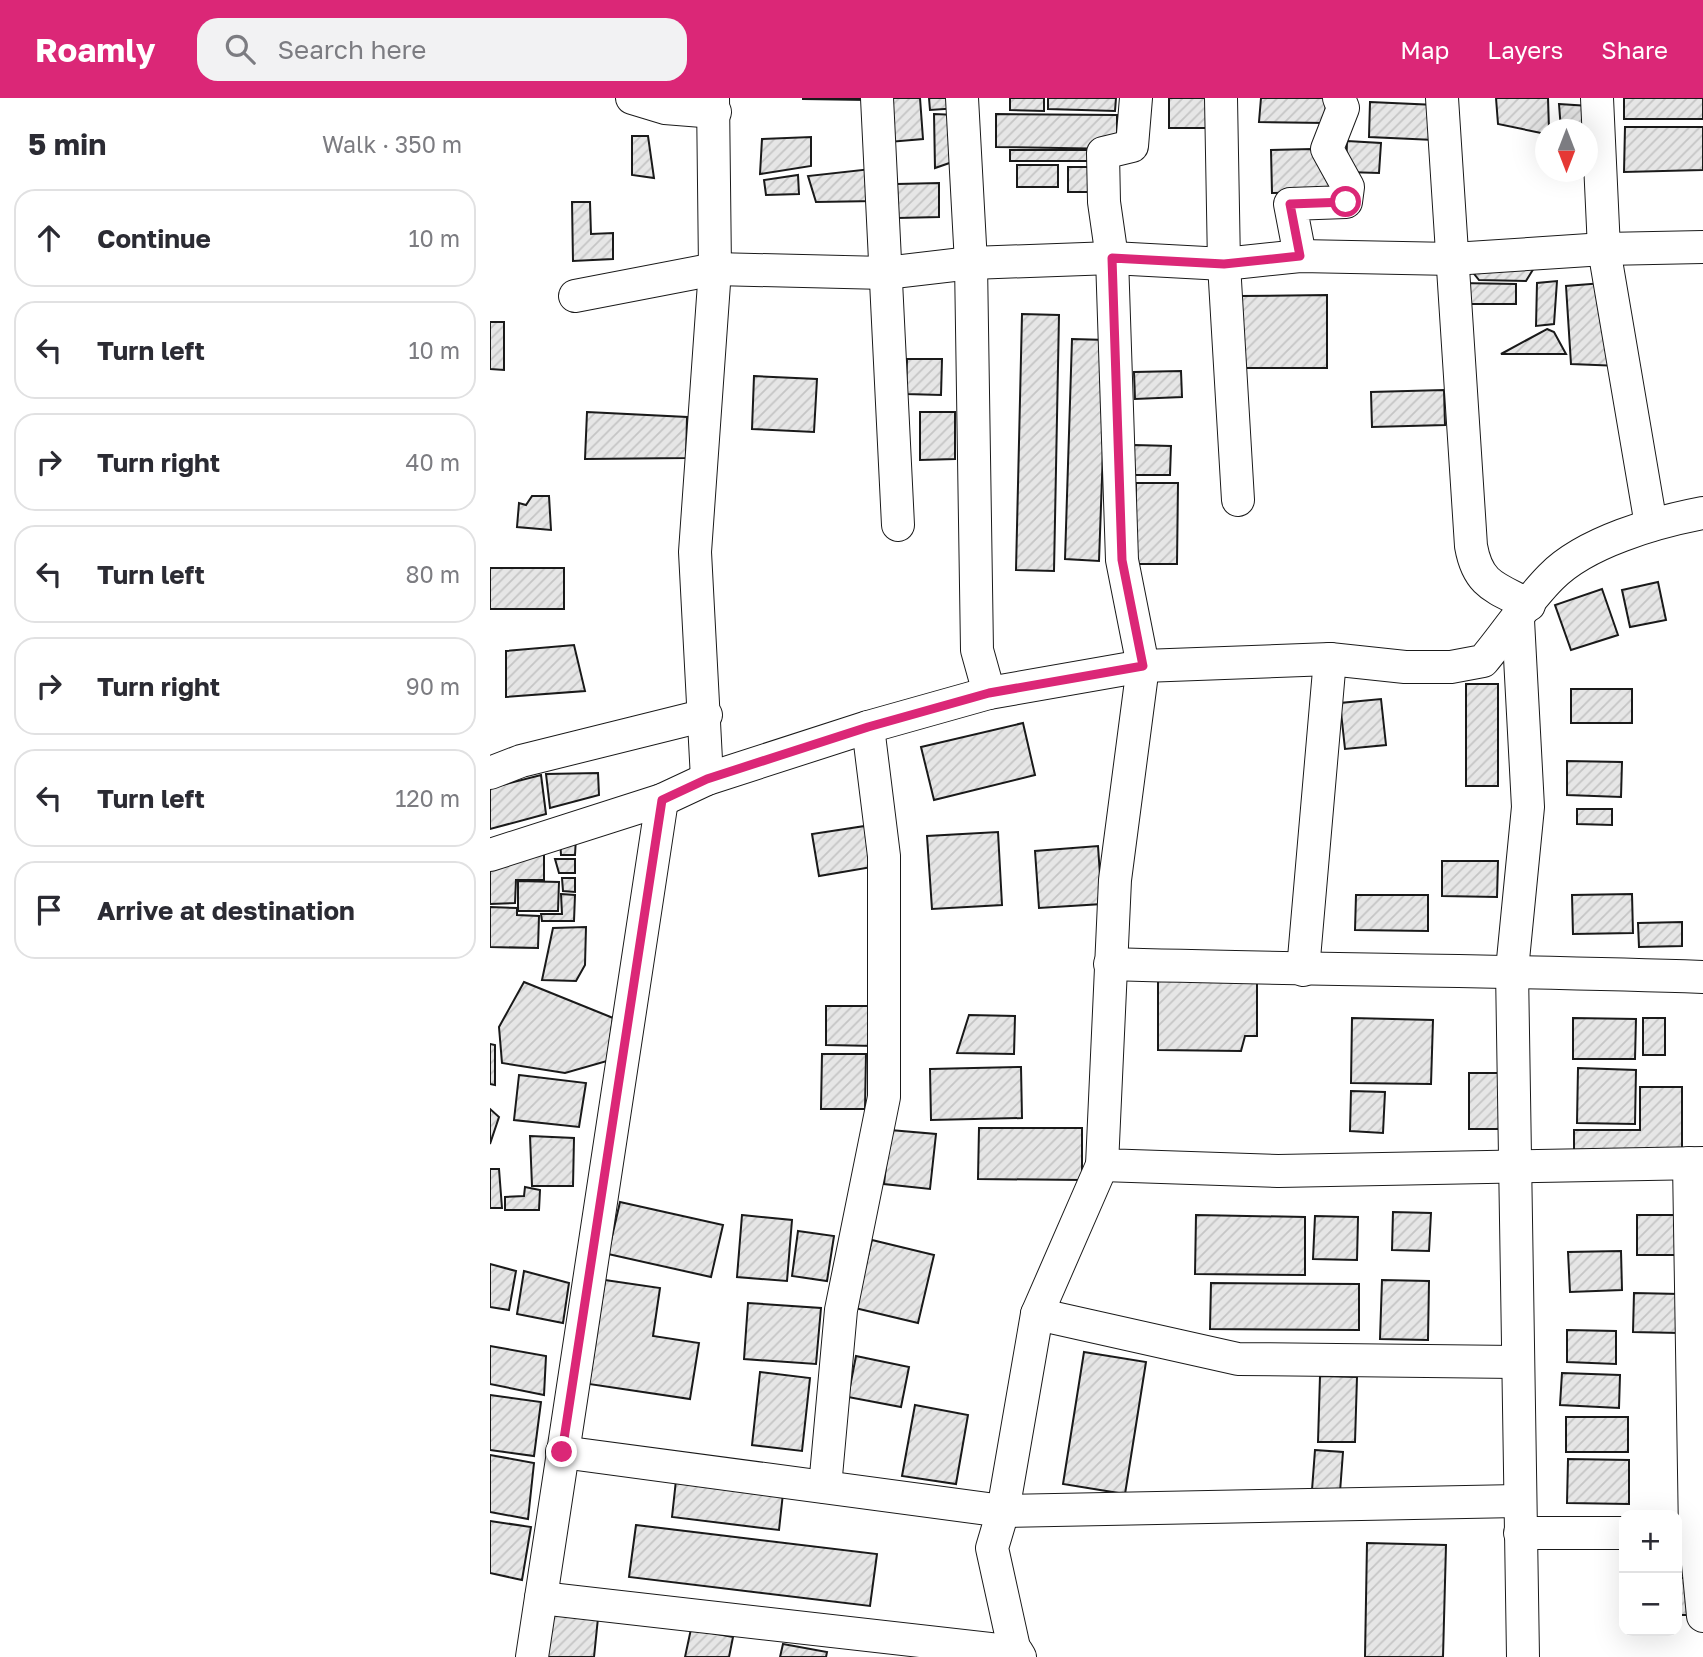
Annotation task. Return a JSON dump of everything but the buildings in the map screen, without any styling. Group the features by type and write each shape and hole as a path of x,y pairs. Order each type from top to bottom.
{"street":[{"path":"632,98 665,108 714,105 715,269 695,552 706,715 707,779"},
{"path":"877,98 898,525"},
{"path":"962,98 971,263 977,650 989,693"},
{"path":"541,1598 1018,1655 992,1548 1003,1511 1037,1314 1102,1165 1115,880 1143,666 1122,560 1112,258 1104,202 1103,153 1132,146 1136,98"},
{"path":"1221,98 1224,264 1238,500"},
{"path":"1300,256 1290,204 1346,202 1348,187 1327,149 1343,108 1339,98"},
{"path":"1442,98 1471,546 1475,567 1483,581 1524,612"},
{"path":"1597,98 1604,249 1651,525"},
{"path":"575,296 715,269 885,273 971,263 1112,258 1224,264 1300,256 1453,259 1604,249 1703,247"},
{"path":"490,855 662,800 707,779 868,727 989,693 1143,666 1329,659 1451,667 1483,661 1552,576 1585,554 1651,525 1703,513"},
{"path":"1523,1657 1518,1501 1512,970 1528,807 1524,612"},
{"path":"1303,970 1329,659"},
{"path":"490,773 521,761 706,715"},
{"path":"825,1487 841,1310 884,1097 884,856 868,727"},
{"path":"532,1657 662,800"},
{"path":"1110,964 1303,970 1512,970 1703,977"},
{"path":"1102,1165 1278,1171 1696,1163 1692,1533 1703,1616"},
{"path":"1037,1314 1238,1359 1516,1362"},
{"path":"562,1452 1003,1511 1518,1501"},
{"path":"1520,1533 1619,1533"}],"route":[{"path":"562,1452 662,800 707,779 868,727 989,693 1143,666 1122,560 1112,258 1224,264 1300,256 1290,204 1346,202"}]}
